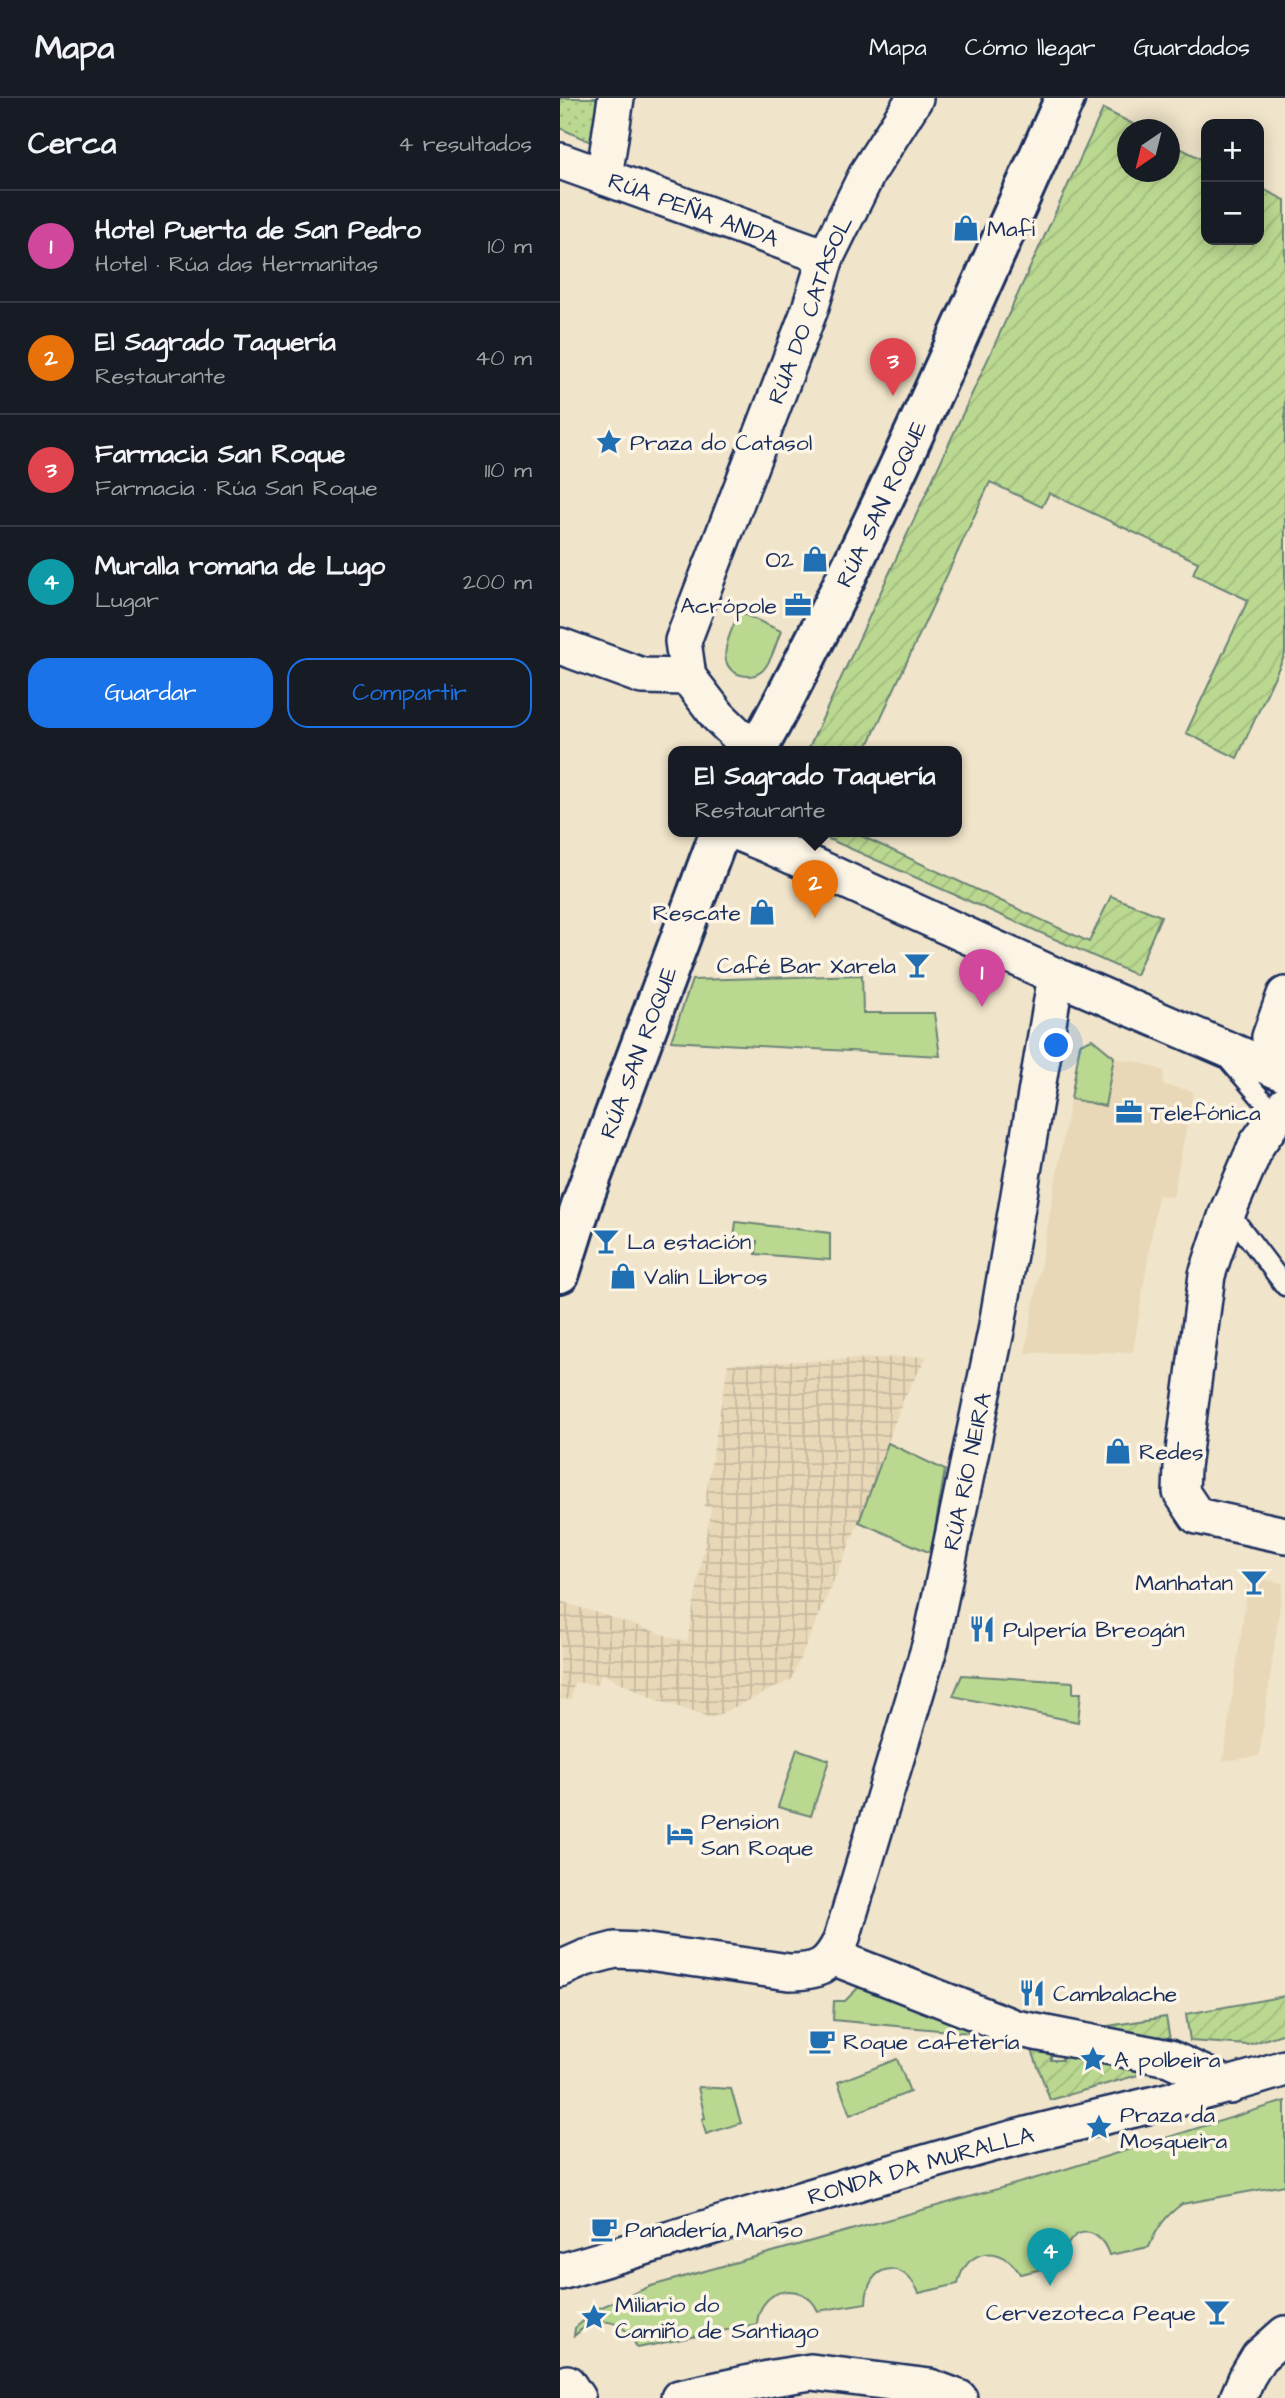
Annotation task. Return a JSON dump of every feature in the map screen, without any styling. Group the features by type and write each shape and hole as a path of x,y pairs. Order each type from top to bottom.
{"street":[{"path":"604,177 616,98"},
{"name":"RÚA DO CATASOL","path":"688,677 684,641 810,309 826,257 869,172 915,98"},
{"name":"RÚA SAN ROQUE","path":"758,746 786,697 874,518 1065,98"},
{"name":"RÚA PEÑA ANDA","path":"560,161 826,257"},
{"path":"560,646 642,676 688,677 718,716 749,746"},
{"name":"RÚA SAN ROQUE","path":"560,1273 572,1196 718,837"},
{"path":"752,837 1056,976 1285,1074"},
{"name":"RÚA RÍO NEIRA","path":"833,1957 845,1928 931,1642 996,1331 1056,976"},
{"path":"1285,995 1270,1037 1285,1057"},
{"path":"1282,1115 1257,1144 1228,1211 1207,1275 1181,1492 1197,1516 1285,1535"},
{"path":"560,1969 585,1958 615,1950 640,1951 789,1972 810,1972 833,1957 1015,2028 1169,2058 1230,2085"},
{"name":"RONDA DA MURALLA","path":"560,2273 895,2171 1047,2129 1230,2085 1285,2068"},
{"path":"1238,2398 1259,2357 1285,2334"},
{"path":"679,2398 811,2372 930,2387 959,2398"}],"lane":[{"path":"1216,1045 1282,1115"},
{"path":"1228,1211 1285,1286"}],"shaded area":[{"path":"1092,1039 1116,1058 1164,1071 1163,1085 1193,1091 1173,1197 1158,1195 1133,1352 1025,1353 1080,1044"},
{"path":"927,1356 903,1400 859,1522 791,1680 712,1718 657,1700 601,1673 598,1685 574,1682 571,1700 560,1699 560,1601 687,1642 711,1508 704,1506 728,1364"},
{"path":"1249,1577 1283,1583 1263,1728 1259,1756 1223,1761"}],"green space":[{"path":"560,98 632,98 608,150 560,128"},
{"path":"1103,109 1123,119 1117,119 1117,182 1180,182 1180,148 1201,158 1201,245 1264,245 1264,190 1285,200 1285,654 1237,758 1186,733 1248,600 1193,574 1198,562 1049,493 1042,507 990,482 868,746 810,746"},
{"path":"739,612 781,631 765,667 752,676 741,675 732,670 725,656"},
{"path":"824,837 864,837 1089,942 1111,896 1161,916 1136,975"},
{"path":"862,975 863,1013 934,1013 940,1056 671,1041 692,980"},
{"path":"1092,1039 1114,1057 1105,1106 1071,1099 1080,1044"},
{"path":"736,1222 830,1233 830,1260 756,1254 757,1241 734,1239"},
{"path":"888,1443 945,1470 931,1553 859,1522"},
{"path":"962,1675 1073,1682 1073,1693 1081,1693 1078,1722 953,1696"},
{"path":"797,1749 829,1760 811,1816 778,1807"},
{"path":"867,1979 971,2021 970,2033 833,2020 834,2001 845,2001"},
{"path":"1285,1996 1285,2033 1248,2045 1190,2041 1186,2014"},
{"path":"1166,2017 1170,2040 1100,2034 1102,2027"},
{"path":"1032,2050 1051,2051 1051,2060 1062,2060 1062,2052 1087,2053 1087,2064 1101,2064 1103,2054 1140,2057 1145,2073 1050,2100"},
{"path":"897,2059 910,2092 850,2115 838,2082"},
{"path":"698,2087 731,2089 741,2123 706,2134"},
{"path":"1285,2101 1285,2185 1182,2204 1162,2223 1149,2247 1109,2255 1097,2237 1082,2233 1069,2242 1065,2264 1020,2274 1004,2257 985,2254 968,2263 958,2284 919,2293 904,2274 887,2270 872,2280 866,2303 818,2311 802,2294 783,2292 773,2295 765,2302 757,2324 637,2348 625,2330 609,2322 592,2324 574,2336 575,2328 599,2308 651,2286 1040,2177"}],"place":[{"name":"Mafi","path":"966,228"},
{"name":"Farmacia San Roque","path":"893,396"},
{"name":"Praza do Catasol","path":"609,442"},
{"name":"O2","path":"815,559"},
{"name":"Acrópole","path":"798,605"},
{"name":"Rescate","path":"762,912"},
{"name":"El Sagrado Taquería","path":"815,918"},
{"name":"Café Bar Xarela","path":"917,965"},
{"name":"Hotel Puerta de San Pedro","path":"982,1007"},
{"name":"Telefónica","path":"1129,1112"},
{"name":"La estación","path":"606,1241"},
{"name":"Valín Libros","path":"623,1276"},
{"name":"Redes","path":"1118,1451"},
{"name":"Manhatan","path":"1254,1582"},
{"name":"Pulpería Breogán","path":"982,1629"},
{"name":"Pension San Roque","path":"680,1834"},
{"name":"Cambalache","path":"1032,1993"},
{"name":"Roque cafetería","path":"822,2041"},
{"name":"A polbeira","path":"1093,2059"},
{"name":"Praza da Mosqueira","path":"1099,2127"},
{"name":"Panadería Manso","path":"604,2229"},
{"name":"Muralla romana de Lugo","path":"1050,2286"},
{"name":"Cervezoteca Peque","path":"1217,2312"},
{"name":"Miliario do Camiño de Santiago","path":"594,2317"}]}
